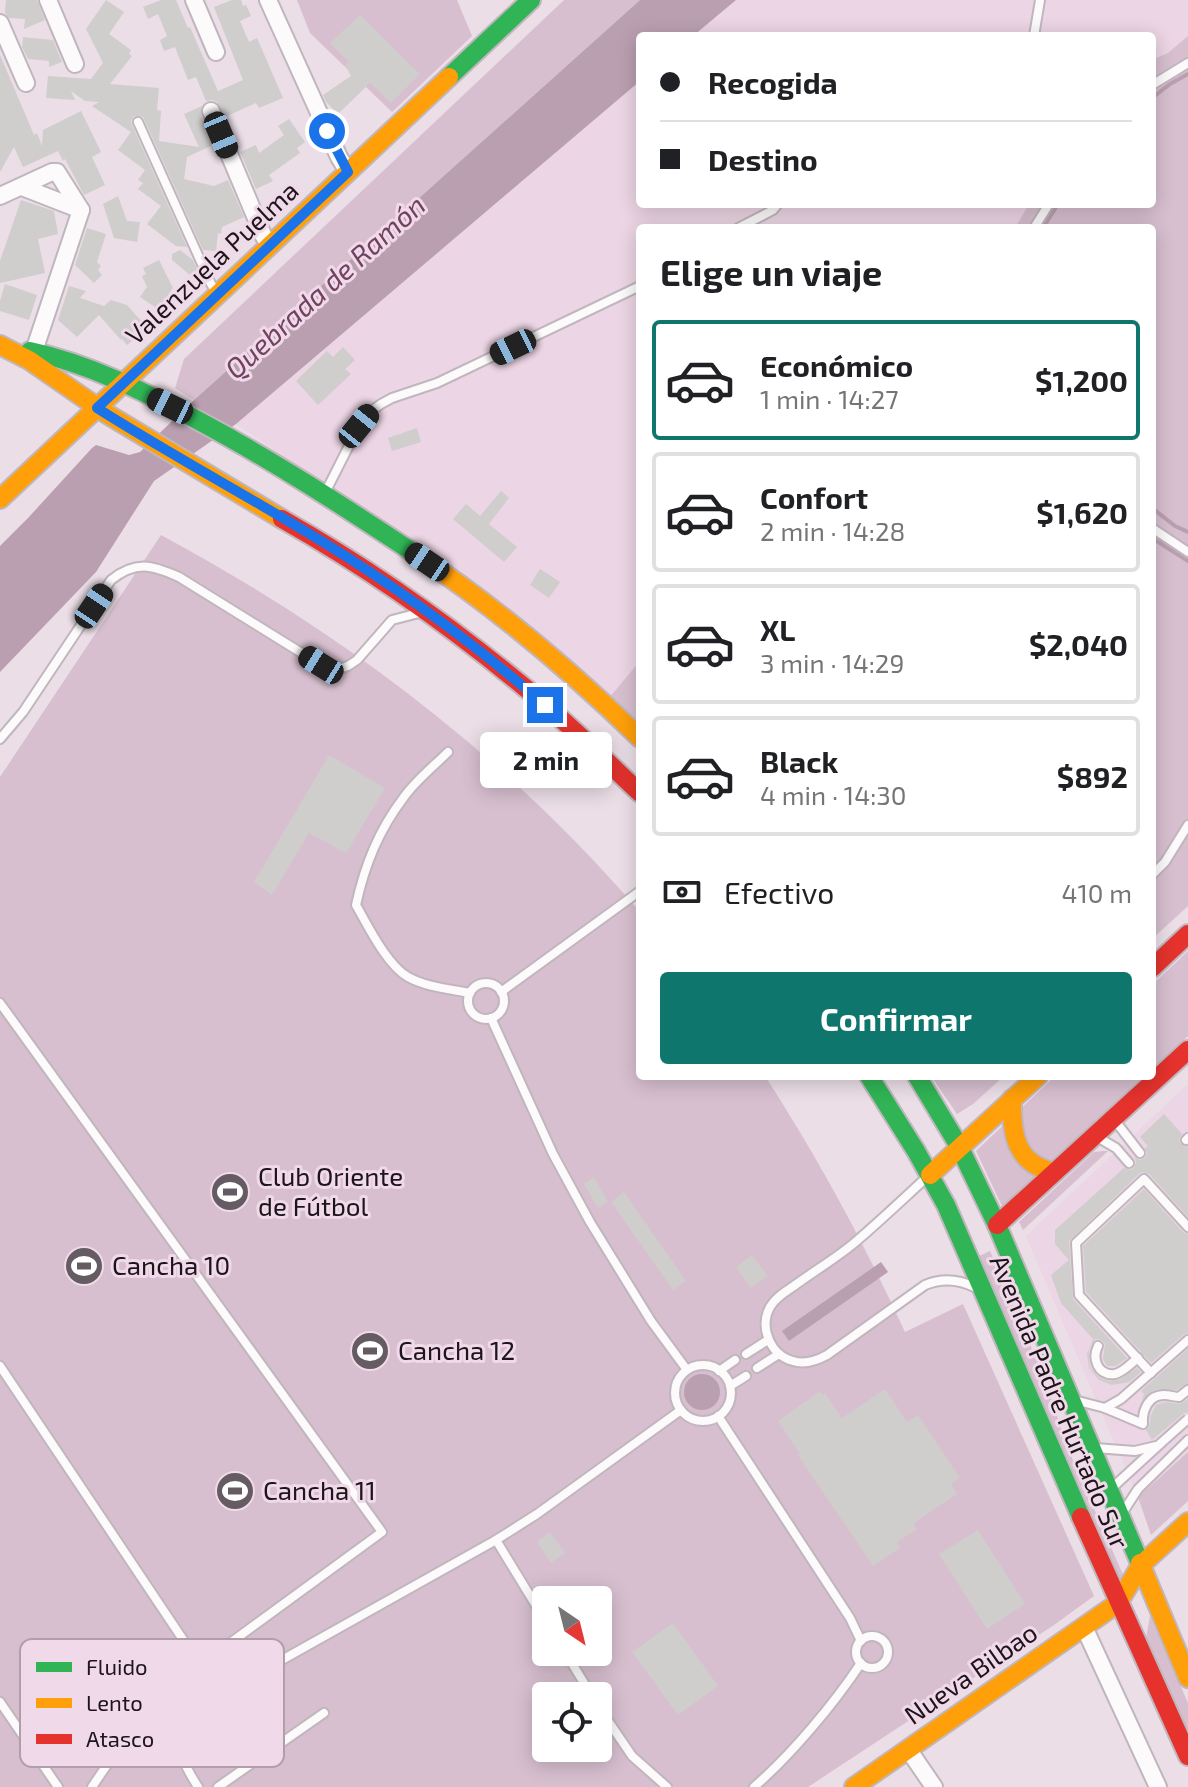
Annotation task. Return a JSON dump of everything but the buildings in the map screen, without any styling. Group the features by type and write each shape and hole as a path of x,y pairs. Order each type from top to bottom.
{"main road":[{"name":"Valenzuela Puelma","path":"0,499 531,0"},
{"path":"3,346 34,351 99,372 242,444 384,533 480,601 636,731"},
{"path":"3,346 46,371 97,408 325,543 426,611 522,685 636,789"},
{"path":"1156,964 1188,934"},
{"path":"1156,1079 1188,1050"},
{"name":"Avenida Padre Hurtado Sur","path":"871,1080 946,1205 1118,1603 1188,1756"},
{"name":"Avenida Padre Hurtado Sur","path":"919,1080 959,1146 997,1225 1188,1678"},
{"path":"930,1175 1033,1080"},
{"path":"946,1205 997,1225 1155,1080"},
{"path":"1012,1099 1012,1130 1019,1149 1038,1168 1055,1172"},
{"path":"1118,1603 1141,1565 1188,1522"},
{"name":"Nueva Bilbao","path":"854,1787 1118,1603"}],"street":[{"path":"48,0 75,64"},
{"path":"194,0 216,52"},
{"path":"268,0 348,172"},
{"path":"0,23 26,83"},
{"path":"211,111 269,245"},
{"path":"0,196 57,172 81,210"},
{"path":"22,187 81,210"},
{"path":"34,351 81,210"},
{"path":"1084,1627 1158,1787"},
{"path":"908,1749 934,1787"}],"lane":[{"path":"1035,32 1040,0"},
{"path":"1156,83 1188,63"},
{"path":"138,122 211,284 218,293"},
{"path":"746,224 775,208"},
{"path":"324,495 359,426 381,404 437,383 636,288"},
{"path":"1156,531 1188,552"},
{"path":"0,739 23,712 111,580 123,570 144,566 179,577 321,665 339,669 357,660 392,620 426,611"},
{"path":"448,752 405,794 378,836 356,905 375,939 400,972 410,979 470,993"},
{"path":"1156,871 1188,825"},
{"path":"501,992 636,894"},
{"path":"488,983 501,992 500,1012 491,1018 481,1018 472,1012 468,1003 470,993 478,985 488,983"},
{"path":"0,1003 382,1532 236,1639"},
{"path":"491,1018 553,1154 590,1222 651,1321 687,1370"},
{"path":"1113,1119 1140,1153"},
{"path":"1095,1136 1116,1148 1129,1163"},
{"path":"930,1175 853,1244 775,1300 765,1323 768,1340 779,1354 794,1362 811,1362 820,1359 925,1285 941,1280 958,1281 982,1292"},
{"path":"1151,1373 1079,1295 1076,1243 1144,1179 1188,1227"},
{"path":"746,1354 768,1340"},
{"path":"1105,1408 1121,1399 1188,1340"},
{"path":"1098,1346 1095,1362 1106,1373 1117,1373 1138,1358"},
{"path":"757,1368 779,1354"},
{"path":"719,1371 735,1360"},
{"path":"703,1365 719,1371 730,1386 729,1403 718,1416 702,1421 681,1410 676,1402 676,1384 680,1377 687,1370 703,1365"},
{"path":"0,1366 183,1639"},
{"path":"730,1386 746,1376"},
{"path":"1070,1398 1143,1424 1143,1412 1154,1398 1165,1395 1179,1397 1188,1390"},
{"path":"284,1659 496,1540 681,1410"},
{"path":"718,1416 850,1618 861,1641"},
{"path":"1109,1491 1188,1419"},
{"path":"1120,1516 1138,1489 1188,1440"},
{"path":"1091,1448 1135,1451 1159,1444"},
{"path":"496,1540 532,1599"},
{"path":"878,1638 887,1647 883,1664 866,1667 861,1663 857,1648 861,1641 878,1638"},
{"path":"754,1787 790,1751 861,1663"},
{"path":"0,1702 20,1731"},
{"path":"284,1741 324,1713"},
{"path":"612,1727 632,1756 667,1787"},
{"path":"44,1767 58,1787"},
{"path":"92,1787 106,1767"},
{"path":"186,1767 198,1787"},
{"path":"218,1787 247,1767"}],"shaded area":[{"path":"297,0 457,0 472,36 392,112 310,33"},
{"path":"564,0 640,0 194,400 175,388 184,359"},
{"path":"736,0 1188,0 1188,36 1168,53 1156,58 1156,32 698,32"},
{"path":"1188,36 1188,906 1156,935 1156,224 1017,224 1027,208 1156,208 1156,58 1168,53"},
{"path":"636,84 636,208 1027,208 1017,224 636,224 636,666 608,699 413,544 236,424"},
{"path":"161,535 294,613 357,656 418,701 534,801 636,908 636,1080 767,1080 840,1201 905,1332 963,1304 1094,1596 808,1787 0,1787 0,777"},
{"path":"636,666 636,727 608,699"},
{"path":"1188,951 1188,1036 1156,1065 1156,981"},
{"path":"934,1080 1000,1080 973,1104 957,1114"},
{"path":"1051,1080 1140,1080 1002,1206 976,1151"},
{"path":"1188,1084 1188,1452 1138,1497 1026,1236"},
{"path":"1108,1151 1023,1230 1019,1222 1094,1152"},
{"path":"990,1251 1044,1377 1068,1449 1124,1577 1121,1580 979,1256"},
{"path":"1188,1452 1188,1501 1151,1535 1138,1497"},
{"path":"1150,1616 1188,1703 1188,1731 1146,1638"}],"water":[{"name":"Quebrada de Ramón","path":"640,0 736,0 698,32 636,32 636,84 236,424 154,481 96,572 0,672 0,546 92,448 96,445 129,455 140,452"},
{"path":"881,1262 888,1272 789,1341 782,1331"},
{"path":"702,1374 715,1379 720,1392 715,1405 702,1410 689,1405 684,1392 689,1379"}],"waterway":[{"path":"1156,95 1188,74"},
{"path":"1046,224 1056,208"},
{"path":"1156,511 1188,532"},
{"path":"1156,541 1188,561"}],"traffic: fast":[{"path":"449,77 531,0"},
{"path":"30,351 96,371 179,410 337,502 417,555"},
{"path":"872,1080 946,1205 1081,1517"},
{"path":"919,1080 959,1146 997,1225 1140,1563"}],"traffic: slow":[{"path":"0,499 449,77"},
{"path":"0,345 29,360 107,414 282,519"},
{"path":"417,555 533,641 636,734"},
{"path":"930,1175 1034,1080"},
{"path":"1012,1099 1018,1146 1032,1163 1055,1172"},
{"path":"854,1787 1118,1603 1141,1565 1188,1522"},
{"path":"1140,1563 1188,1678"}],"traffic: jam":[{"path":"282,519 376,577 466,640 553,712 636,789"},
{"path":"1156,964 1188,934"},
{"path":"1156,1079 1188,1050"},
{"path":"997,1225 1155,1080"},
{"path":"1081,1517 1188,1756"}],"place":[{"name":"Club Oriente de Fútbol","path":"230,1192"},
{"name":"Cancha 10","path":"84,1266"},
{"name":"Cancha 12","path":"370,1351"},
{"name":"Cancha 11","path":"235,1491"}],"route":[{"path":"327,131 348,172 97,408 376,576 475,647 545,705"}]}
